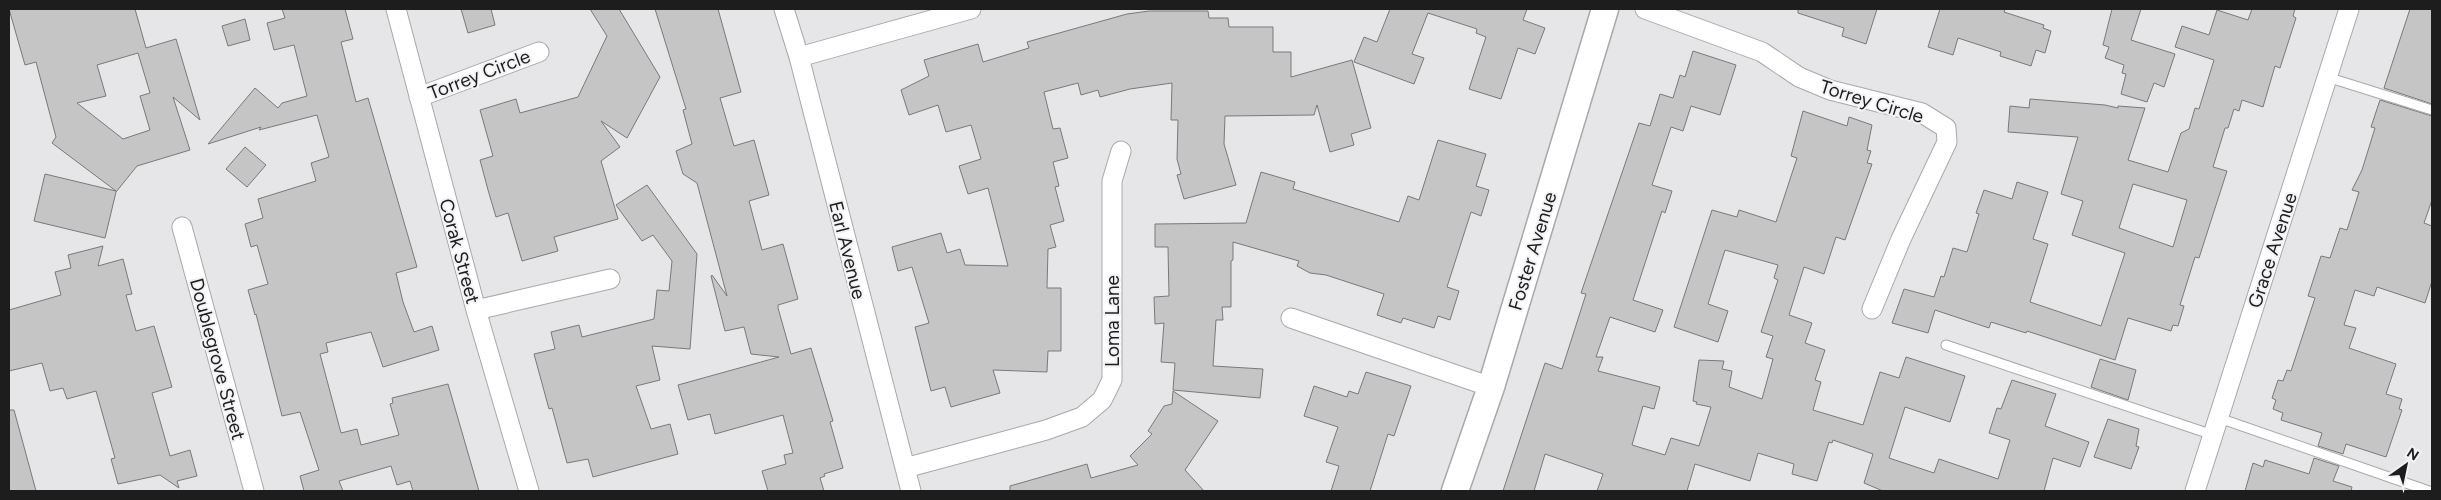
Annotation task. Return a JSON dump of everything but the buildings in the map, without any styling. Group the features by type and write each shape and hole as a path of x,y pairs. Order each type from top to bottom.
{"street":[{"name":"Corak Street","path":"396,9 476,310 529,491"},
{"name":"Earl Avenue","path":"784,9 911,491"},
{"path":"798,57 971,9"},
{"name":"Foster Avenue","path":"1455,491 1491,388 1605,9"},
{"name":"Torrey Circle","path":"1645,9 1762,52 1799,76 1830,90 1922,113 1946,128 1947,142 1901,239 1872,309"},
{"name":"Grace Avenue","path":"2195,491 2349,9"},
{"name":"Torrey Circle","path":"419,97 539,52"},
{"name":"Loma Lane","path":"905,468 1046,430 1082,417 1102,400 1112,380 1112,181 1121,151"},
{"name":"Doublegrove Street","path":"182,227 254,491"},
{"path":"476,310 610,279"},
{"path":"1291,318 1491,388"}],"lane":[{"path":"2327,77 2432,110"},
{"path":"1946,345 2213,435"},
{"path":"2219,418 2428,491"}]}
